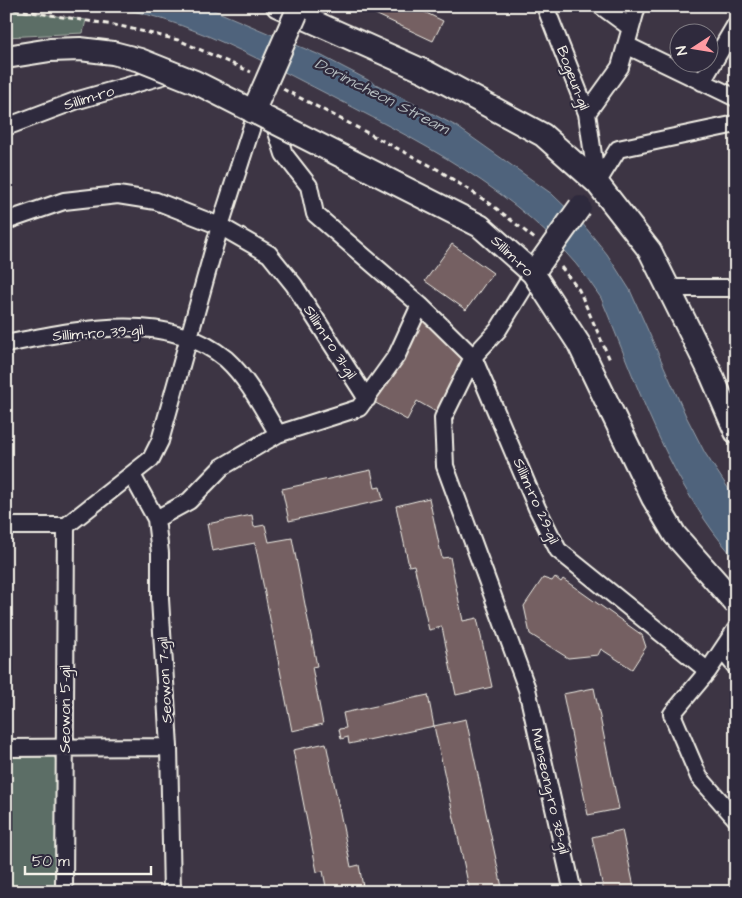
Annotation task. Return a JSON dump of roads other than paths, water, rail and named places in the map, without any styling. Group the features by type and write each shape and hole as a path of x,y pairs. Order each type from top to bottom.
{"main road":[{"path":"253,112 287,10 426,72 543,135 597,182 650,251 711,374 736,432"},
{"name":"Sillim-ro","path":"6,57 50,50 80,49 113,53 140,60 173,73 253,112 480,226 533,273 579,344 653,498 675,535 736,604"},
{"path":"533,273 597,182"}],"street":[{"name":"Bogeun-gil","path":"545,6 587,113 597,182"},
{"path":"602,6 631,28"},
{"path":"587,113 620,67 637,6"},
{"path":"702,82 736,24"},
{"path":"626,44 736,98"},
{"name":"Sillim-ro","path":"6,127 75,101 173,73"},
{"path":"6,526 66,526 151,459 160,441 220,226 253,123 253,112"},
{"name":"Sillim-ro 29-gil","path":"274,123 284,154 309,186 315,214 420,305 473,356 537,508 558,550 708,671"},
{"path":"597,182 618,149 736,124"},
{"name":"Sillim-ro 31-gil","path":"6,221 64,201 118,195 156,201 220,226 269,254 294,285 367,399"},
{"path":"473,356 498,330 533,273"},
{"path":"670,288 736,288"},
{"path":"156,519 189,501 222,467 278,434 359,408 397,354 420,305"},
{"name":"Sillim-ro 39-gil","path":"6,344 49,336 124,328 163,330 189,338"},
{"path":"189,338 226,359 245,381 278,434"},
{"name":"Munseong-ro 38-gil","path":"473,356 443,418 445,466 527,689 573,892"},
{"name":"Seowon 7-gil","path":"132,475 156,519 160,553 160,599 169,747 172,892"},
{"name":"Seowon 5-gil","path":"64,892 66,526"},
{"path":"736,629 708,671 672,714 699,777 736,819"},
{"path":"722,650 736,667"},
{"path":"6,748 169,747"}],"water":[{"name":"Dorimcheon Stream","path":"112,6 204,6 322,56 456,126 552,194 582,223 607,254 630,290 686,416 705,453 736,500 736,560 692,500 674,468 643,401 601,298 576,264 547,233 516,206 482,181 410,137 372,117 204,34 153,16"}]}
